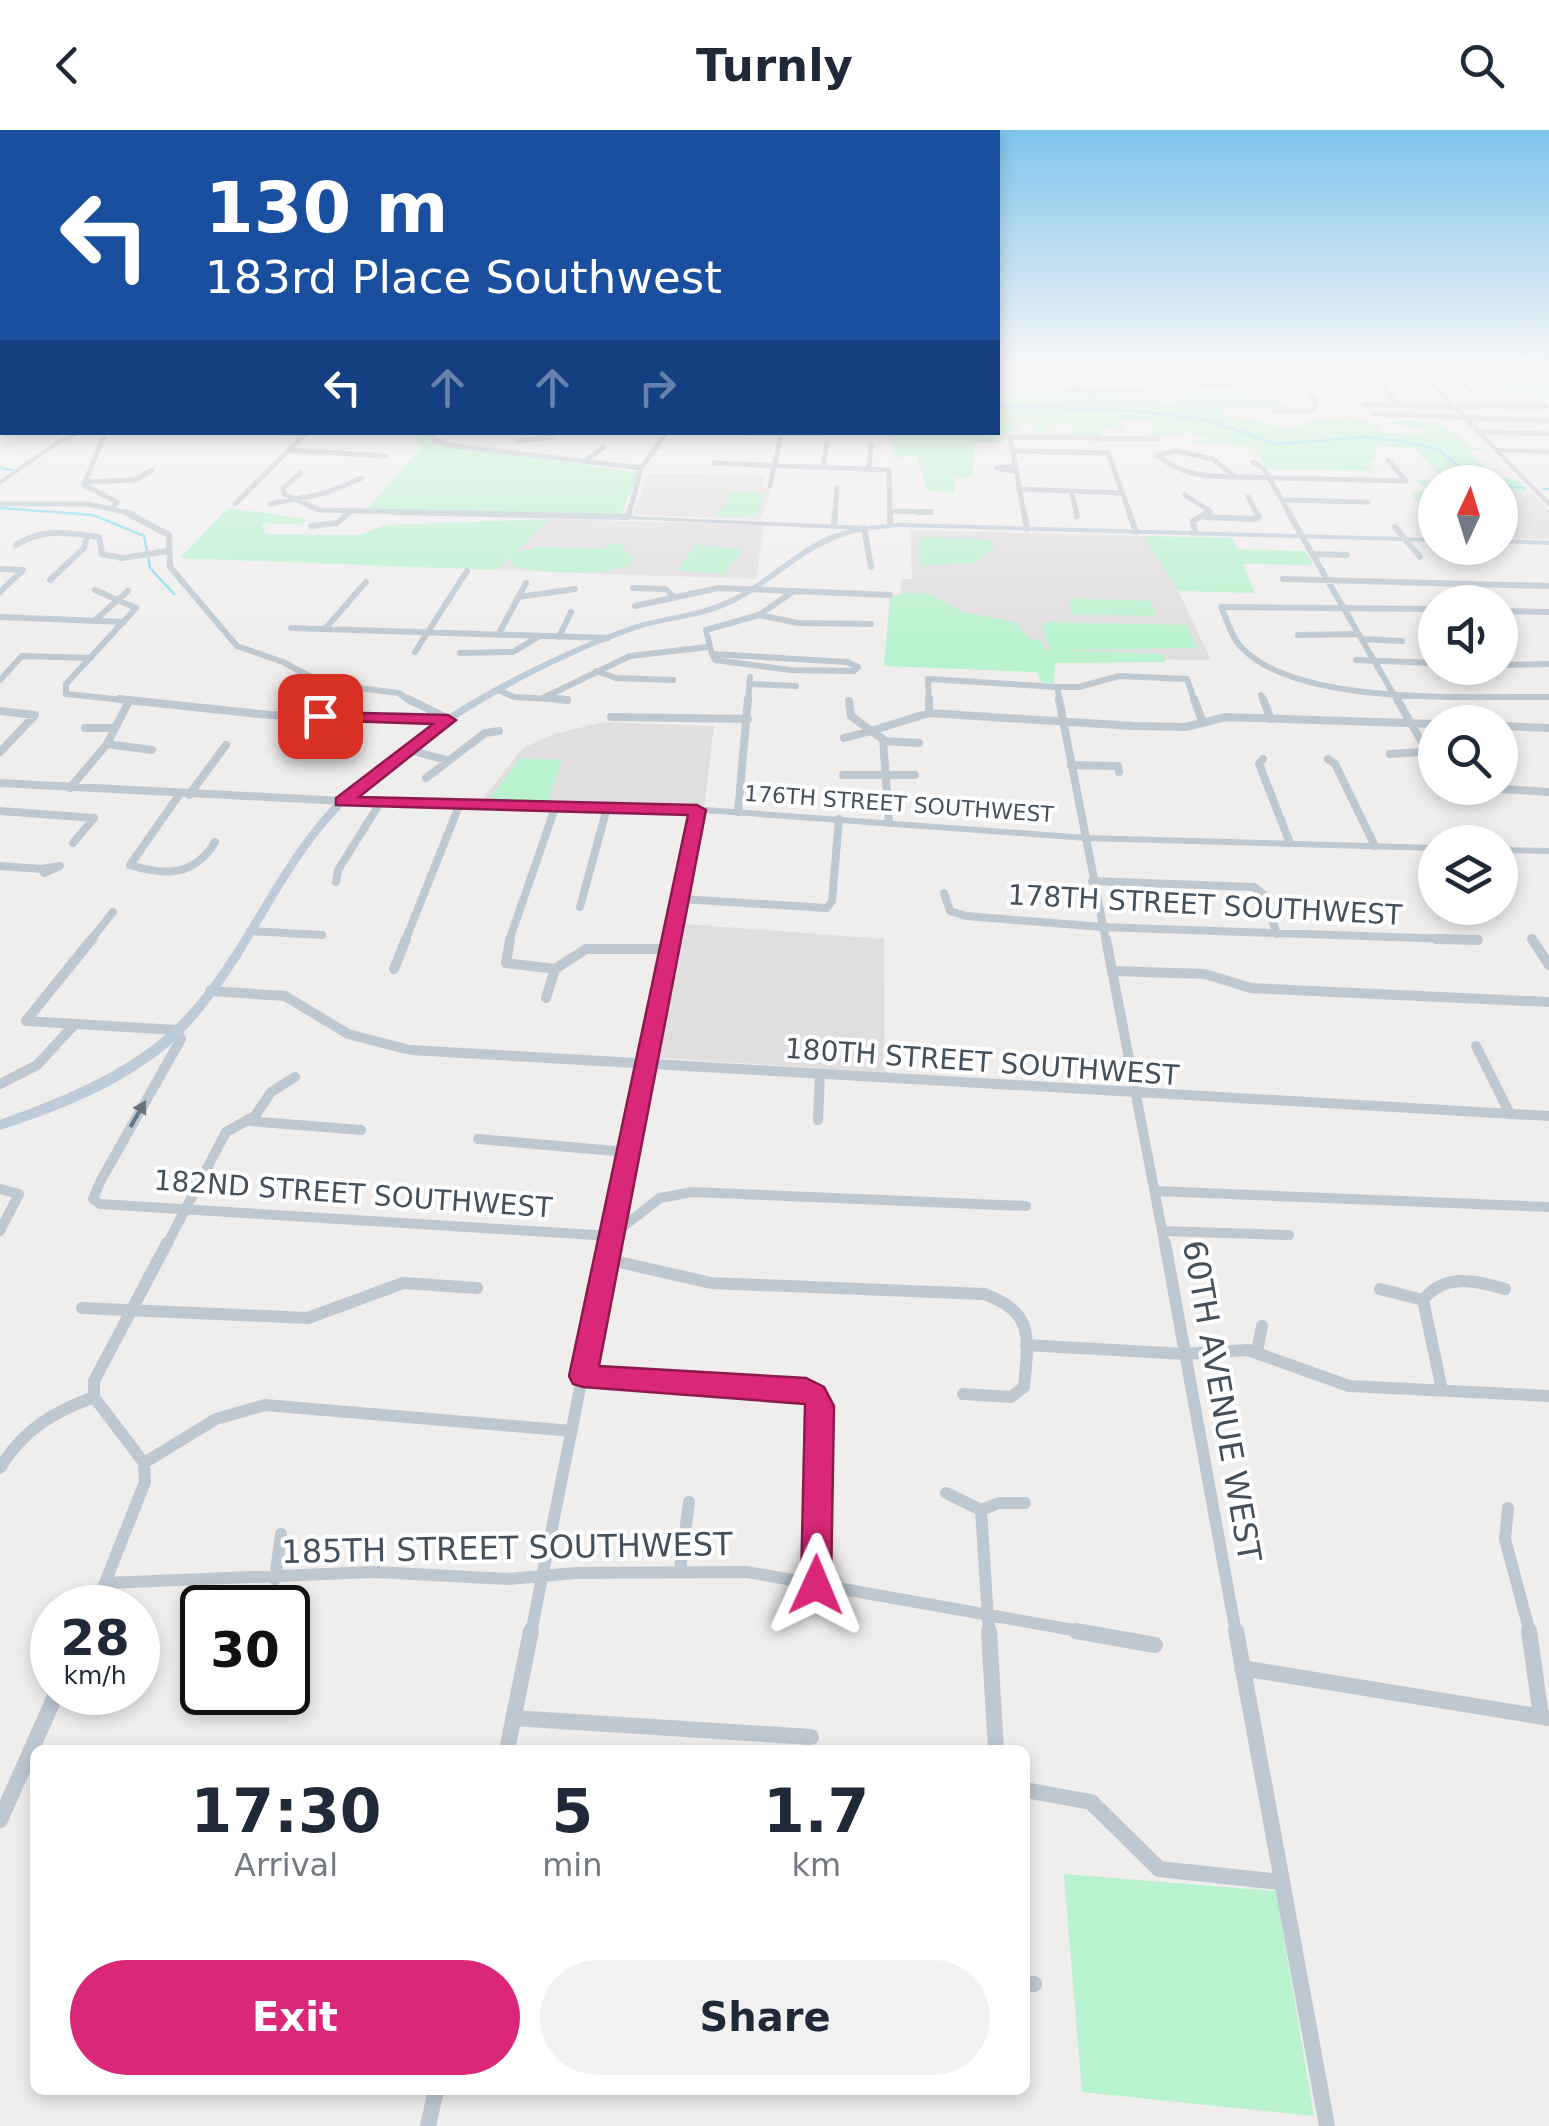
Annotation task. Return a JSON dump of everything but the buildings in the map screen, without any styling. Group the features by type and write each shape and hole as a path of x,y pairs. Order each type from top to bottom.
{"main road":[{"path":"0,1125 103,1084 140,1062 177,1030 210,991 313,836 342,801 409,750 443,718 608,638 649,623 711,609 750,591 814,543 864,528 890,525 1418,539"},
{"path":"1518,541 1549,542"}],"street":[{"path":"0,483 33,459"},
{"path":"95,459 86,482 88,490 117,502 112,509"},
{"path":"235,504 280,459"},
{"path":"557,459 641,468"},
{"path":"628,517 641,468 647,459"},
{"path":"770,486 776,459"},
{"path":"823,467 824,459"},
{"path":"869,468 870,459"},
{"path":"1013,459 1027,529"},
{"path":"1110,459 1136,532"},
{"path":"1163,459 1183,474 1238,479 1406,481 1388,460"},
{"path":"1207,459 1226,465 1238,479"},
{"path":"1504,459 1549,505"},
{"path":"1253,462 1270,479 1411,724 1422,752 1390,754"},
{"path":"714,463 889,470 890,525"},
{"path":"86,482 135,480 152,470"},
{"path":"301,474 283,488 293,500 310,509 864,528 871,567"},
{"path":"270,504 340,488 362,478"},
{"path":"834,524 837,487"},
{"path":"340,488 354,492"},
{"path":"1018,490 1123,493"},
{"path":"1071,491 1077,516"},
{"path":"1185,496 1208,508 1210,514 1193,521 1196,533"},
{"path":"1205,516 1255,519 1258,517 1248,497"},
{"path":"1282,500 1368,502"},
{"path":"0,504 68,502 112,509 160,526 169,534 170,567 237,646 282,662 324,684 398,693 443,718"},
{"path":"891,511 932,512"},
{"path":"340,521 350,512"},
{"path":"311,526 340,521 354,524"},
{"path":"1395,527 1418,554"},
{"path":"16,546 38,530 99,537 102,554 114,558 168,551"},
{"path":"50,580 84,548 87,536"},
{"path":"1313,554 1348,555"},
{"path":"0,569 23,570 0,592"},
{"path":"415,652 467,571"},
{"path":"1283,579 1549,586"},
{"path":"325,629 366,582"},
{"path":"498,636 526,583"},
{"path":"633,588 666,589 675,598"},
{"path":"634,606 710,588 890,595"},
{"path":"518,597 574,589"},
{"path":"95,590 121,598 136,608 66,684 66,694 270,715 443,718"},
{"path":"94,621 128,591"},
{"path":"543,698 630,656 710,650 847,662 858,667 850,673 715,660 710,650 706,630 760,614 792,593"},
{"path":"1418,611 1225,605 1221,610 1241,648 1319,682 1393,692 1549,697"},
{"path":"1518,611 1549,612"},
{"path":"559,637 571,612"},
{"path":"760,614 798,623 870,624"},
{"path":"0,617 124,622"},
{"path":"291,628 608,638"},
{"path":"1298,635 1402,640"},
{"path":"460,653 512,652 534,644 538,637"},
{"path":"0,680 22,656 91,658"},
{"path":"1356,660 1418,662"},
{"path":"1518,664 1549,664"},
{"path":"596,671 616,678 673,680"},
{"path":"929,713 928,679 1057,687 1119,676 1187,679 1203,723"},
{"path":"738,812 750,681 796,686"},
{"name":"60TH AVENUE WEST","path":"1057,687 1155,1190 1327,2126"},
{"path":"500,691 567,700"},
{"path":"1261,694 1271,719"},
{"path":"849,701 852,716 884,741 919,743"},
{"path":"70,788 107,744 128,703"},
{"path":"0,711 32,712 33,718 0,752"},
{"path":"844,738 929,713 1134,726 1226,718 1418,724"},
{"path":"1131,713 1134,726"},
{"path":"611,717 748,720"},
{"path":"1518,727 1549,728"},
{"path":"85,728 115,728"},
{"path":"426,778 485,733 499,731"},
{"path":"884,741 889,823"},
{"path":"107,744 152,750"},
{"path":"214,842 200,866 188,872 130,865 226,745"},
{"path":"409,750 447,760"},
{"path":"1263,759 1259,764 1290,843"},
{"path":"1328,759 1336,764 1375,846"},
{"path":"1072,765 1118,766 1120,772"},
{"path":"843,775 915,775"},
{"name":"176TH STREET SOUTHWEST","path":"0,783 380,803 738,812 1086,838 1418,847"},
{"path":"1518,790 1549,792"},
{"path":"336,882 338,870 380,803"},
{"path":"394,970 459,806"},
{"path":"555,808 504,956 506,963 554,969 586,949 670,950"},
{"path":"580,907 607,808"},
{"path":"508,1745 697,810"},
{"path":"0,811 94,818 73,844"},
{"path":"680,898 827,908 832,901 839,819"},
{"path":"1518,850 1549,851"},
{"path":"0,866 42,868"},
{"path":"1092,881 1257,888 1277,934"},
{"name":"178TH STREET SOUTHWEST","path":"944,893 948,909 960,916 1102,927 1478,940"},
{"path":"113,912 26,1021 177,1030"},
{"path":"250,931 322,936"},
{"path":"1532,939 1549,966"},
{"path":"546,998 554,969"},
{"path":"1112,971 1205,974 1251,988 1549,1002"},
{"name":"180TH STREET SOUTHWEST","path":"210,991 285,996 348,1034 409,1049 1549,1116"},
{"path":"0,1084 37,1065 74,1024"},
{"name":"182ND STREET SOUTHWEST","path":"177,1030 181,1040 93,1199 100,1204 611,1236"},
{"path":"1476,1046 1510,1114"},
{"path":"818,1120 820,1075"},
{"path":"106,1583 145,1482 144,1463 94,1398 94,1382 226,1132 254,1116 271,1092 294,1077"},
{"path":"243,1120 361,1130"},
{"path":"478,1139 627,1152"},
{"path":"0,1189 19,1194 19,1202 0,1232"},
{"path":"1155,1190 1549,1207"},
{"path":"611,1236 660,1198 692,1192 1026,1206"},
{"path":"1162,1230 1289,1235"},
{"path":"606,1259 711,1284 984,1294 1009,1300 1022,1313 1026,1345 1024,1387 1011,1397 964,1394"},
{"path":"1423,1300 1438,1283 1447,1281 1480,1281 1505,1288"},
{"path":"82,1308 308,1318 403,1283 477,1288"},
{"path":"1380,1289 1423,1300"},
{"path":"1423,1300 1442,1390"},
{"path":"1257,1351 1262,1326"},
{"path":"1026,1345 1185,1354 1257,1351 1349,1386 1549,1396"},
{"path":"583,1376 806,1389 820,1406 816,1585"},
{"path":"0,1468 12,1444 50,1412 94,1398"},
{"path":"144,1463 186,1433 231,1409 266,1404 572,1431"},
{"path":"946,1493 982,1510 999,1503 1025,1503"},
{"path":"680,1570 689,1502"},
{"path":"1242,1668 1545,1717 1527,1615 1505,1539 1508,1508"},
{"path":"982,1510 996,1745"},
{"path":"275,1579 281,1534"},
{"name":"185TH STREET SOUTHWEST","path":"106,1583 376,1572 540,1578 680,1570 747,1572 1155,1645"},
{"path":"33,1745 47,1715"},
{"path":"513,1718 812,1737"},
{"path":"0,1820 30,1753"},
{"path":"1030,1790 1069,1793 1096,1805 1108,1814 1143,1860 1159,1868 1280,1882"},
{"path":"428,2126 435,2095"}],"shaded area":[{"path":"648,474 764,475 763,487 771,490 760,520 633,514"},
{"path":"1518,493 1532,493 1549,511 1549,539 1518,538"},
{"path":"550,519 764,525 756,579 495,570"},
{"path":"910,530 1143,536 1164,561 1211,660 1045,658 900,601 901,579 912,579"},
{"path":"604,722 714,726 704,807 481,801 523,748 554,734"},
{"path":"686,924 884,939 885,1072 659,1058"}],"green space":[{"path":"411,459 546,459 638,473 621,515 367,509"},
{"path":"918,459 974,459 972,478 954,477 955,493 927,490"},
{"path":"1261,459 1374,459 1369,463 1375,471 1268,469"},
{"path":"1424,459 1476,459 1482,465 1430,465"},
{"path":"1518,481 1519,481 1529,492 1518,492"},
{"path":"726,491 765,493 756,517 713,516 728,502"},
{"path":"228,508 307,519 302,525 265,523 262,526 266,534 359,535 386,525 550,519 515,552 540,547 612,549 606,546 611,543 627,545 622,550 635,559 615,569 584,573 524,569 512,564 510,557 495,570 180,558"},
{"path":"1143,536 1232,538 1238,549 1305,551 1313,565 1243,564 1255,593 1179,591"},
{"path":"919,539 992,540 993,549 973,563 921,566"},
{"path":"696,545 742,552 724,574 677,570"},
{"path":"929,594 963,612 1014,622 1030,639 1041,641 1045,651 1050,650 1042,624 1048,622 1187,625 1197,648 1055,650 1164,654 1165,662 1055,663 1054,683 1041,682 1037,672 884,666 890,596"},
{"path":"1069,598 1151,601 1156,616 1072,614"},
{"path":"520,758 562,760 548,802 489,800"},
{"path":"1064,1874 1276,1891 1314,2116 1082,2092"}],"waterway":[{"path":"1450,459 1457,465"},
{"path":"0,468 12,470"},
{"path":"1518,487 1525,488"},
{"path":"1544,489 1549,489"},
{"path":"0,508 93,515 144,536 147,550"},
{"path":"148,556 150,568 174,594"}],"route":[{"path":"320,716 448,720 342,801 697,810 583,1376 806,1389 814,1396 820,1406 816,1585"}]}
